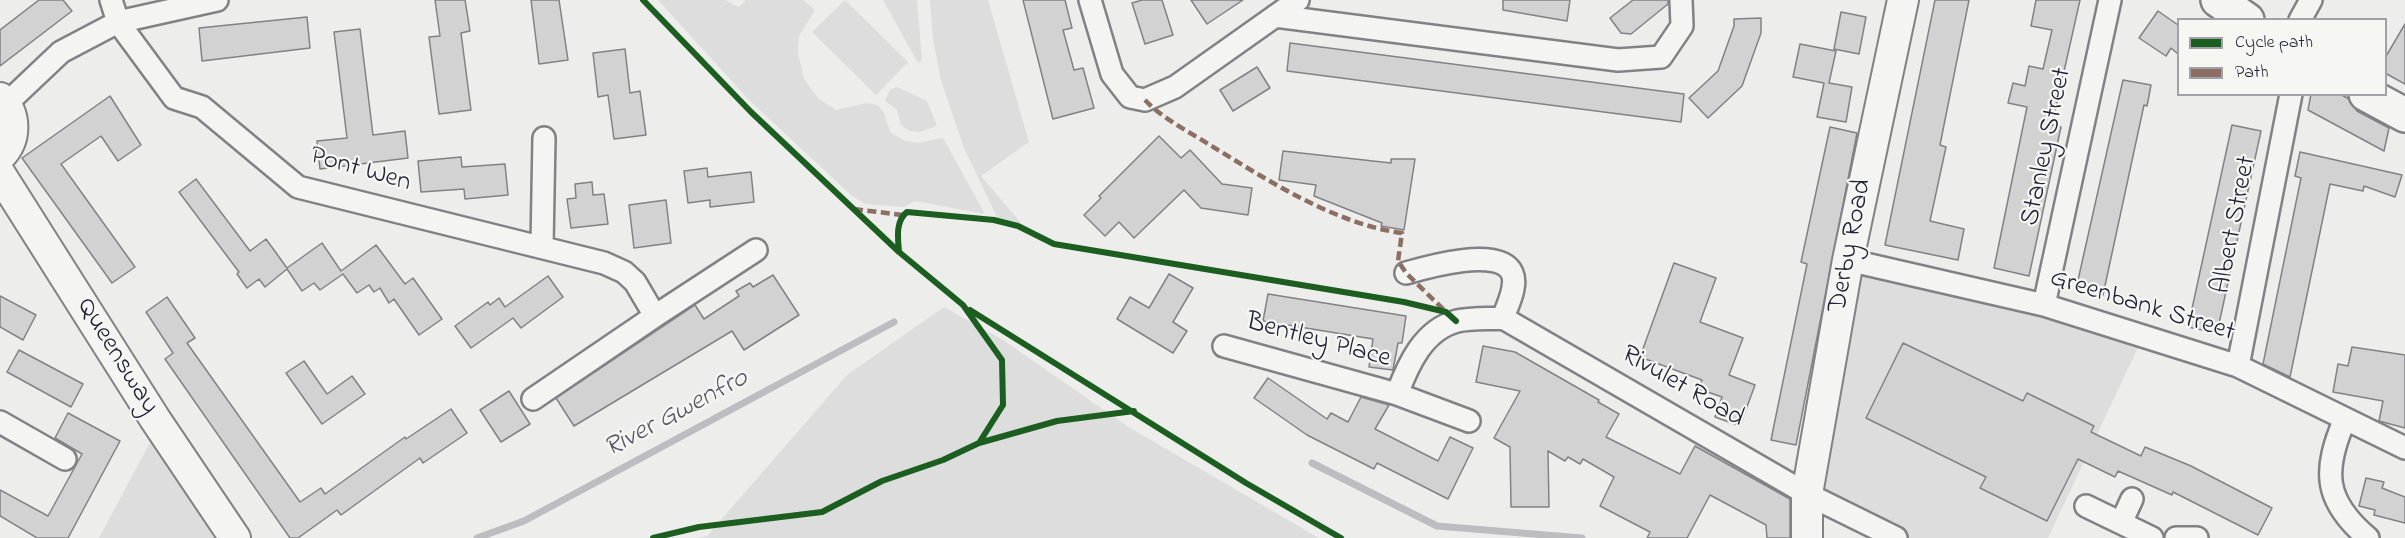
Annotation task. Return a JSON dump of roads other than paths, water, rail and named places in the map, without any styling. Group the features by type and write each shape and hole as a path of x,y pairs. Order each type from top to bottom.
{"main road":[{"path":"2218,0 2244,18"},
{"path":"2370,96 2405,115"}],"street":[{"name":"Pont Wen","path":"111,0 118,22 174,98 202,107 298,187 604,262 624,272 634,282 655,316"},
{"path":"0,156 10,142 13,129 3,101 62,52 118,22 217,0"},
{"path":"1090,0 1112,74 1130,97 1145,100 1175,87 1298,0"},
{"path":"1275,16 1618,60 1661,57 1682,26 1681,0"},
{"name":"Derby Road","path":"1807,538 1807,494 1848,260 1903,0"},
{"name":"Stanley Street","path":"2044,305 2110,0"},
{"path":"2301,18 2311,0"},
{"name":"Albert Street","path":"2238,366 2291,96"},
{"path":"542,246 544,138"},
{"name":"Queensway","path":"0,174 154,419 235,538"},
{"path":"533,399 756,250"},
{"path":"1406,273 1461,260 1504,265 1512,272 1514,282 1503,318"},
{"name":"Greenbank Street","path":"1848,260 2044,305 2238,366 2405,448"},
{"name":"Rivulet Road","path":"1503,318 1807,494 1896,538"},
{"name":"Bentley Place","path":"1397,394 1414,357 1435,332 1456,321 1503,318"},
{"name":"Bentley Place","path":"1224,346 1397,394 1469,421"},
{"path":"2345,419 2334,449 2329,481 2344,515 2368,538"},
{"path":"0,422 65,459"},
{"path":"2121,523 2132,498"},
{"path":"2086,506 2152,538"},
{"path":"2176,538 2197,538"}],"waterway":[{"name":"River Gwenfro","path":"477,538 524,521 894,322"},
{"name":"River Gwenfro","path":"1312,463 1437,526 1582,538"}]}
